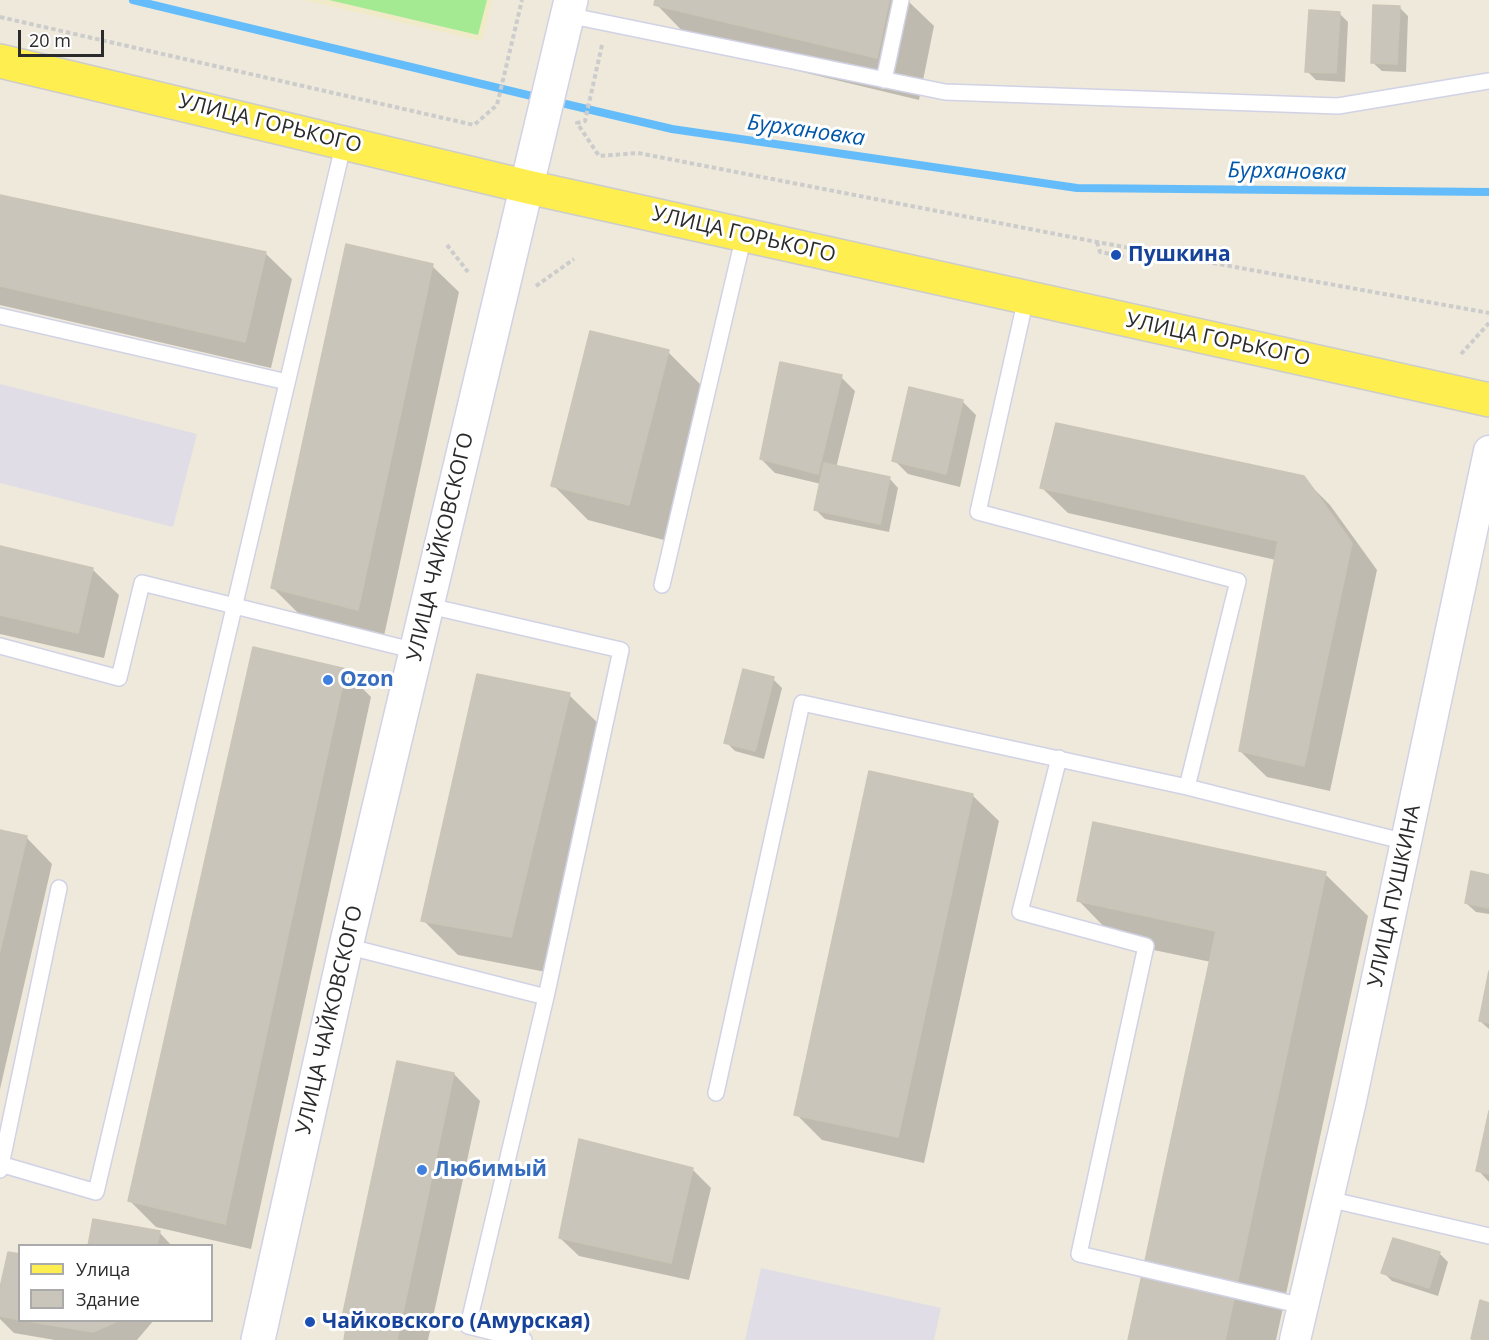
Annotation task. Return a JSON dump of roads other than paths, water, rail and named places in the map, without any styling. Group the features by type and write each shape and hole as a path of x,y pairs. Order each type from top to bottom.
{"main road":[{"name":"УЛИЦА ЧАЙКОВСКОГО","path":"258,1340 425,605 528,187 569,7"},
{"name":"УЛИЦА ГОРЬКОГО","path":"0,61 528,187 1489,400"}],"street":[{"name":"УЛИЦА ПУШКИНА","path":"1295,1340 1350,1105 1489,451"}],"lane":[{"path":"884,80 901,0"},
{"path":"569,7 945,92 1338,106 1489,81"},
{"path":"59,888 0,1166 96,1191 344,142"},
{"path":"662,585 744,235"},
{"path":"1026,298 978,512 1238,581 1187,787"},
{"path":"0,316 287,382"},
{"path":"0,646 119,678 142,583 416,651"},
{"path":"425,605 621,650 546,997 468,1326 524,1340"},
{"path":"716,1093 802,703 1187,787 1406,842"},
{"path":"1059,758 1020,912 1146,946 1079,1254 1303,1306"},
{"path":"346,946 546,997"},
{"path":"1328,1199 1489,1236"}],"waterway":[{"name":"Бурхановка","path":"133,0 540,98"},
{"name":"Бурхановка","path":"553,101 672,129 1077,188 1489,192"}],"place":[{"name":"Пушкина","path":"1116,255"},
{"name":"Ozon","path":"328,680"},
{"name":"Любимый","path":"422,1170"},
{"name":"Чайковского (Амурская)","path":"310,1322"}]}
